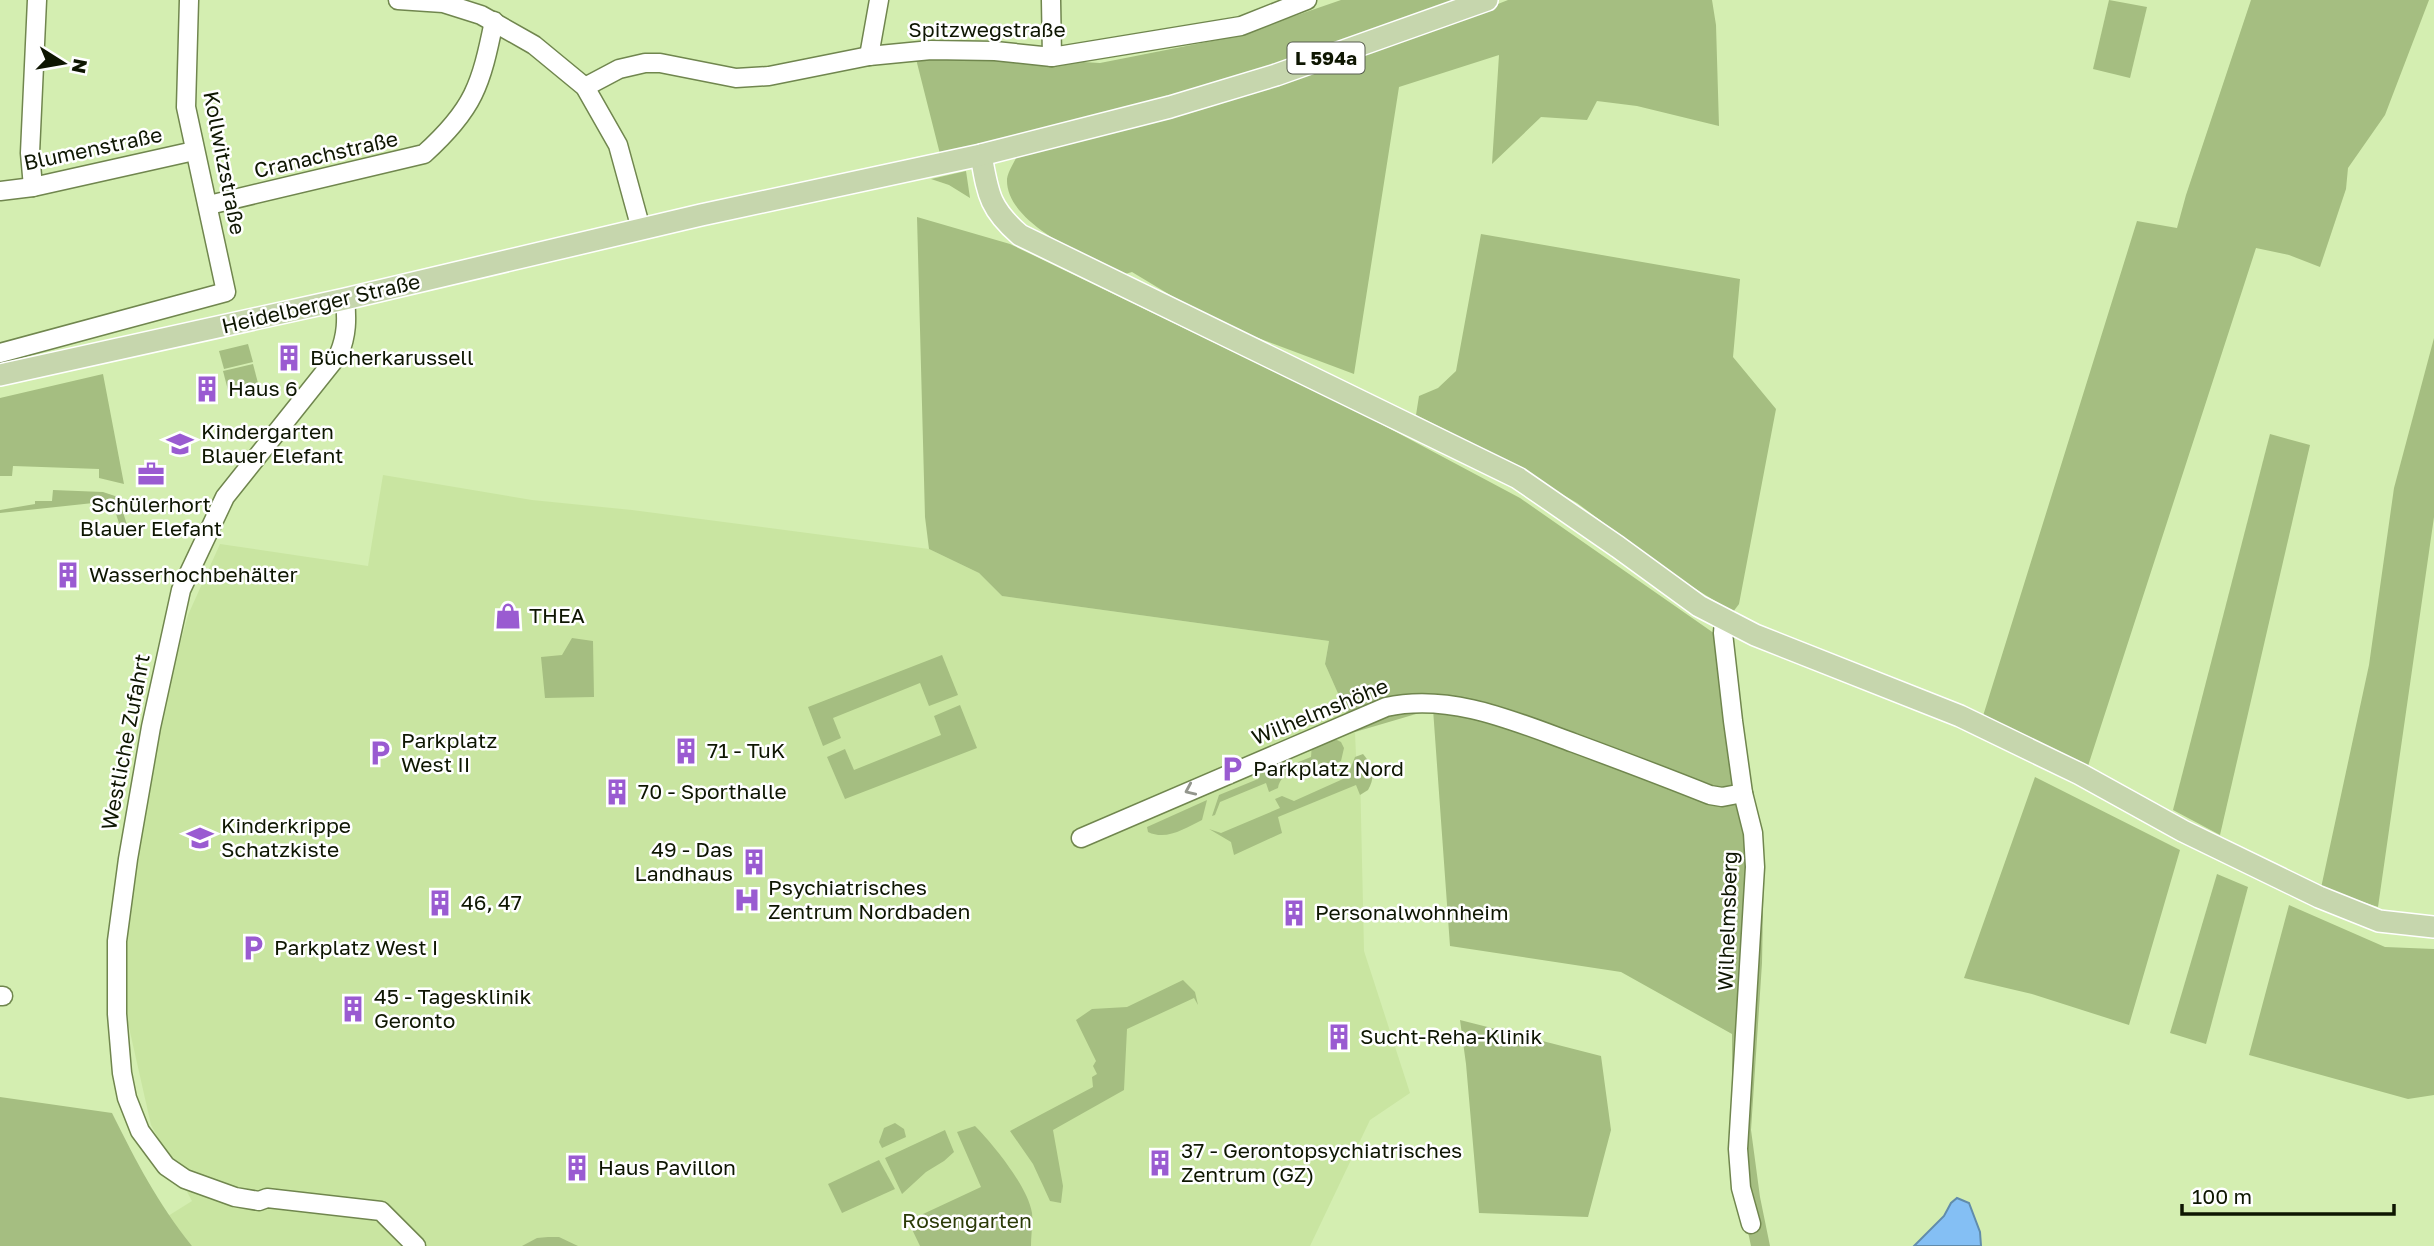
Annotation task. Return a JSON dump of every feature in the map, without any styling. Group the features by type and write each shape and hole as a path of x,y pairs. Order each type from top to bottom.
{"main road":[{"name":"L 594a","path":"981,155 1184,103 1276,75 1483,2"},
{"name":"Heidelberger Straße","path":"0,375 345,299 640,229 981,155"},
{"path":"981,155 993,207 1002,220 1020,235 1518,478 1724,621 1960,716 2080,774 2183,831 2319,897 2379,920 2434,926"}],"street":[{"path":"33,187 30,153 37,0"},
{"name":"Kollwitzstraße","path":"189,0 186,107 226,292"},
{"path":"398,0 443,3 494,21 534,45 586,87 618,145 640,229"},
{"path":"869,56 880,0"},
{"path":"1051,0 1052,57"},
{"name":"Spitzwegstraße","path":"586,87 619,69 645,63 660,63 736,78 802,71 869,56 958,49 1052,57 1241,26 1307,0"},
{"name":"Cranachstraße","path":"209,205 424,154 466,110 479,83 494,21"},
{"name":"Blumenstraße","path":"0,191 33,187 194,151"},
{"name":"Heidelberger Straße","path":"0,354 226,292"},
{"name":"Westliche Zufahrt","path":"345,299 347,327 345,342 339,354 225,497 213,517 181,590 151,727 123,896 117,941 117,1014 127,1098 140,1131 166,1166 186,1179 228,1194 259,1201 267,1198 381,1210 416,1246"},
{"name":"Wilhelmsberg","path":"1724,621 1726,664 1743,793 1753,833 1755,867 1738,1149 1741,1188 1751,1224"},
{"name":"Wilhelmshöhe","path":"1082,838 1386,707 1412,702 1448,704 1528,726 1710,795 1722,797 1743,793"}],"shaded area":[{"name":"Psychiatrisches Zentrum Nordbaden","path":"383,475 532,500 632,510 929,549 979,573 1002,596 1329,641 1325,664 1355,732 1360,771 1364,951 1410,1093 1370,1120 1310,1246 192,1246 168,1216 192,1201 151,1125 128,1023 122,1014 134,849 155,735 188,615 220,544 368,566"}],"green space":[{"path":"1341,0 1455,0 1287,63 1168,99 940,154 916,59 982,56 1100,63 1237,36"},
{"path":"1508,0 1712,0 1716,25 1719,126 1637,106 1597,101 1587,120 1541,117 1492,164 1499,55 1399,87 1354,374 1215,322 1132,272 1122,275 1090,259 1034,224 1019,210 1010,195 1007,179 1018,154 1460,19"},
{"path":"2109,0 2147,7 2130,78 2093,69"},
{"path":"2251,0 2429,0 2385,115 2348,168 2346,189 2320,267 2289,255 2256,248 2088,766 1983,716 2137,221 2177,228"},
{"path":"966,171 970,198 949,185 931,179"},
{"path":"917,217 1010,244 1368,417 1520,498 1718,636 1737,703 1764,860 1762,963 1751,1130 1770,1246 1751,1246 1742,1204 1732,1184 1732,1034 1621,972 1450,946 1433,709 1355,732 1325,664 1329,641 1002,596 979,573 929,549 925,517"},
{"path":"1481,234 1740,279 1733,357 1776,409 1739,604 1733,612 1676,577 1577,503 1491,453 1416,415 1419,396 1438,388 1456,371"},
{"path":"2434,338 2434,517 2378,907 2321,888 2369,665 2394,488"},
{"path":"248,344 253,362 224,369 219,351"},
{"path":"253,364 259,387 229,394 223,371"},
{"path":"103,374 124,484 99,478 99,469 13,466 12,476 0,476 0,398"},
{"path":"2270,434 2310,445 2220,835 2173,810"},
{"path":"53,490 103,492 118,497 131,537 122,533 112,501 0,513 0,510 35,504 35,501 52,501"},
{"path":"572,638 593,641 594,697 545,698 541,657 562,655"},
{"path":"942,655 958,695 929,706 920,683 833,718 841,738 823,746 808,707"},
{"path":"960,705 977,748 845,799 827,757 845,749 854,770 941,735 934,716"},
{"path":"1333,738 1341,742 1344,748 1341,761 1321,771 1317,761 1299,768 1283,777 1278,788 1269,792 1266,783 1220,802 1215,815 1212,816 1219,795 1258,779 1262,766 1272,762 1276,771 1311,757 1312,744"},
{"path":"1363,754 1372,771 1368,790 1360,795 1356,785 1278,817 1282,833 1234,855 1231,842 1209,829 1221,833 1280,808 1275,799 1282,796 1294,801 1343,779 1355,757"},
{"path":"2035,777 2180,850 2129,1025 2032,994 1964,978"},
{"path":"1207,800 1202,820 1169,834 1148,832 1147,827"},
{"path":"2217,874 2248,887 2206,1044 2170,1033"},
{"path":"2289,905 2385,947 2434,949 2434,1095 2408,1099 2249,1055"},
{"path":"1183,980 1195,992 1198,1005 1194,998 1127,1029 1124,1090 1053,1130 1063,1186 1061,1203 1050,1201 1033,1164 1010,1131 1093,1087 1092,1077 1097,1074 1093,1066 1096,1061 1076,1020 1092,1009 1127,1007"},
{"path":"1460,1020 1601,1056 1611,1130 1588,1217 1479,1213"},
{"path":"0,1097 112,1113 148,1182 192,1246 0,1246"},
{"path":"895,1123 904,1129 906,1137 882,1148 879,1142 884,1128"},
{"name":"Rosengarten","path":"975,1126 1000,1155 1024,1191 1032,1213 1031,1246 920,1246 908,1221 981,1187 957,1132"},
{"path":"945,1130 954,1152 902,1194 885,1158"},
{"path":"879,1160 895,1189 842,1213 828,1184"},
{"path":"559,1237 578,1246 522,1246 537,1238"}],"water":[{"path":"1957,1198 1969,1203 1980,1232 1981,1246 1914,1246 1944,1216"}],"place":[{"name":"Bücherkarussell","path":"289,358"},
{"name":"Haus 6","path":"207,389"},
{"name":"Kindergarten Blauer Elefant","path":"180,444"},
{"name":"Schülerhort Blauer Elefant","path":"151,474"},
{"name":"Wasserhochbehälter","path":"68,575"},
{"name":"THEA","path":"508,616"},
{"name":"71 - TuK","path":"686,751"},
{"name":"Parkplatz West II","path":"380,753"},
{"name":"Parkplatz Nord","path":"1232,769"},
{"name":"70 - Sporthalle","path":"617,792"},
{"name":"Kinderkrippe Schatzkiste","path":"200,838"},
{"name":"49 - Das Landhaus","path":"754,862"},
{"name":"Psychiatrisches Zentrum Nordbaden","path":"747,900"},
{"name":"46, 47","path":"440,903"},
{"name":"Personalwohnheim","path":"1294,913"},
{"name":"Parkplatz West I","path":"253,948"},
{"name":"45 - Tagesklinik Geronto","path":"353,1009"},
{"name":"Sucht-Reha-Klinik","path":"1339,1037"},
{"name":"37 - Gerontopsychiatrisches Zentrum (GZ)","path":"1160,1163"},
{"name":"Haus Pavillon","path":"577,1168"}]}
